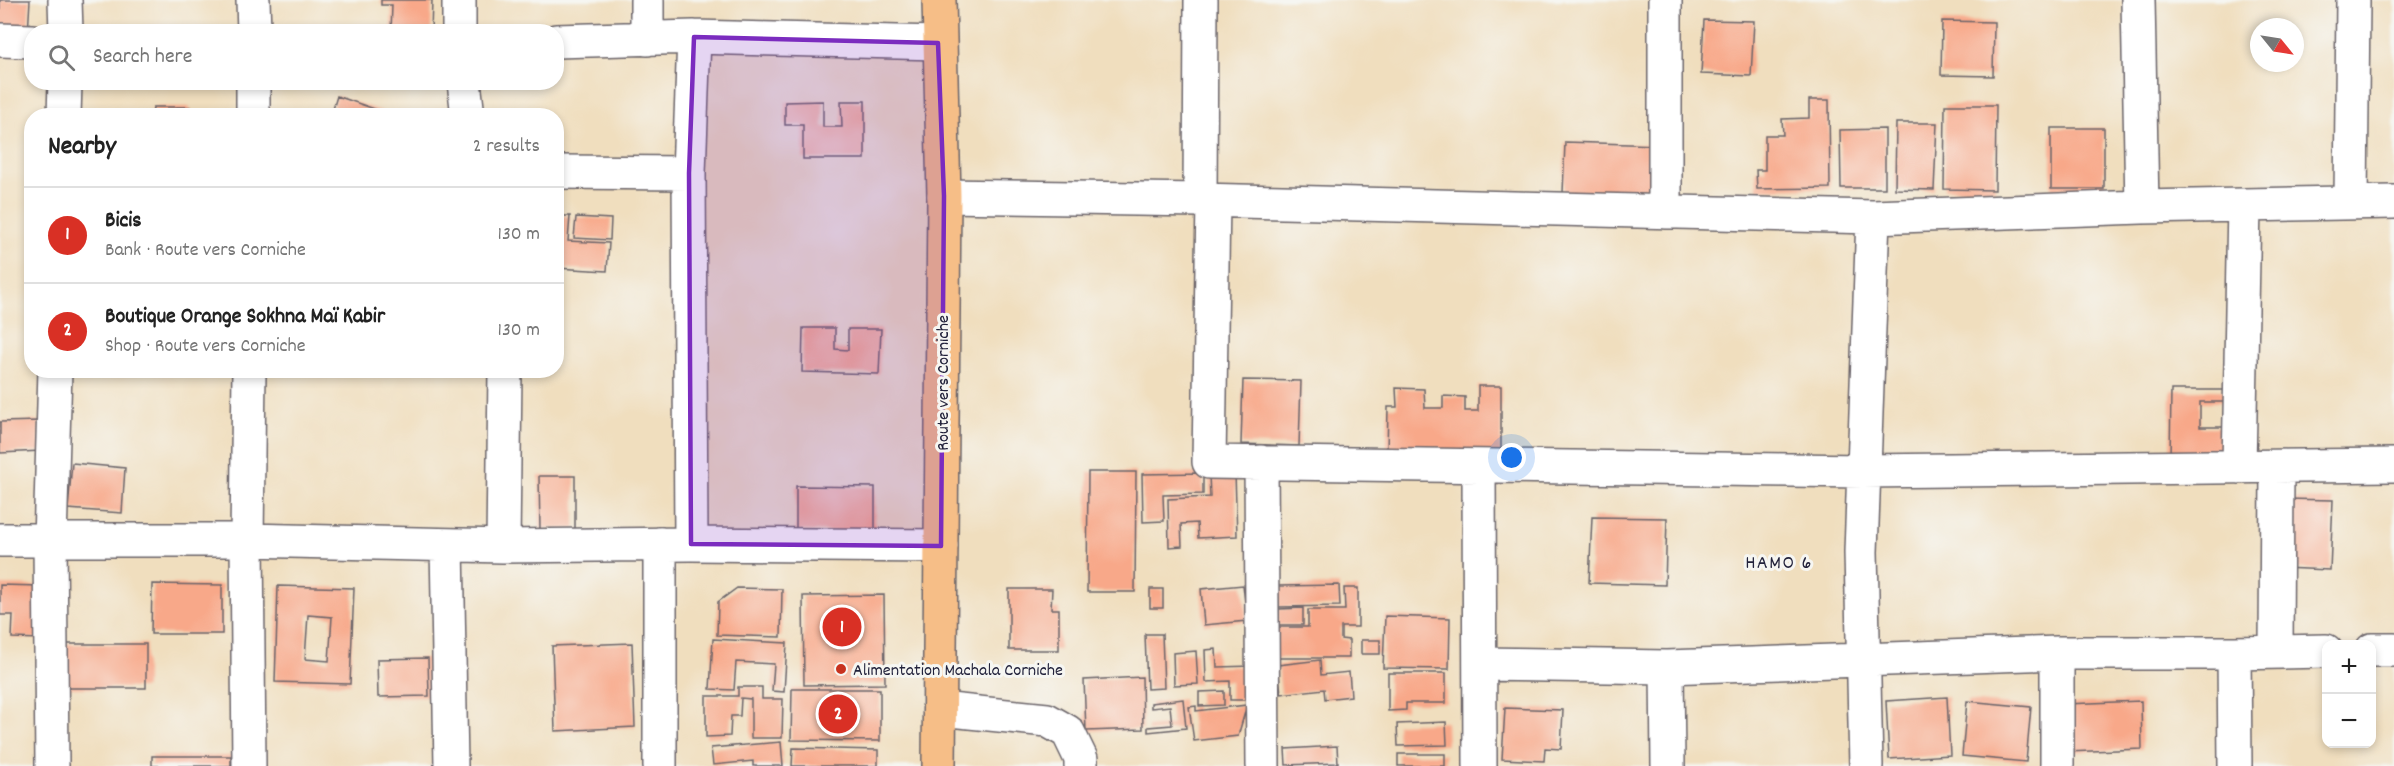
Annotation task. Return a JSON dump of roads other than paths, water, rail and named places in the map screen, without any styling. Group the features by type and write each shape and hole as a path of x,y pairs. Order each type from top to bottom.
{"main road":[{"name":"Route vers Corniche","path":"939,0 938,43 944,196 939,766"}],"street":[{"path":"65,0 66,24"},
{"path":"253,0 254,24"},
{"path":"459,0 459,24"},
{"path":"647,0 648,39"},
{"path":"1201,0 1209,462 1863,471 2394,465"},
{"path":"1665,0 1665,212"},
{"path":"2138,0 2142,207"},
{"path":"2351,201 2353,0"},
{"path":"660,766 676,544 694,37"},
{"path":"564,41 694,37 938,43"},
{"path":"0,40 24,41"},
{"path":"64,108 65,90"},
{"path":"253,108 254,90"},
{"path":"465,90 467,108"},
{"path":"564,172 689,173"},
{"path":"944,196 1206,200 1873,217 2142,207 2351,201 2394,202"},
{"path":"2239,467 2244,205"},
{"path":"1866,766 1862,659 1863,471 1873,217"},
{"path":"52,766 50,542 56,378"},
{"path":"249,378 247,540 249,766"},
{"path":"503,546 505,378"},
{"path":"1261,462 1263,766"},
{"path":"1479,466 1480,766"},
{"path":"2276,651 2277,467"},
{"path":"0,540 50,542 247,540 503,546 676,544 941,546"},
{"path":"447,545 451,766"},
{"path":"2376,650 2394,650"},
{"path":"1480,664 1667,667 2057,653 2322,651"},
{"path":"2057,653 2057,766"},
{"path":"2234,653 2235,766"},
{"path":"1667,667 1668,766"},
{"path":"940,710 1047,720 1068,732 1081,759 1081,766"}],"place":[{"name":"Bicis","path":"842,627"},
{"name":"Alimentation Machala Corniche","path":"841,669"},
{"name":"Boutique Orange Sokhna Maï Kabir","path":"838,714"}],"district":[{"name":"HAMO 6","path":"1779,561"}]}
